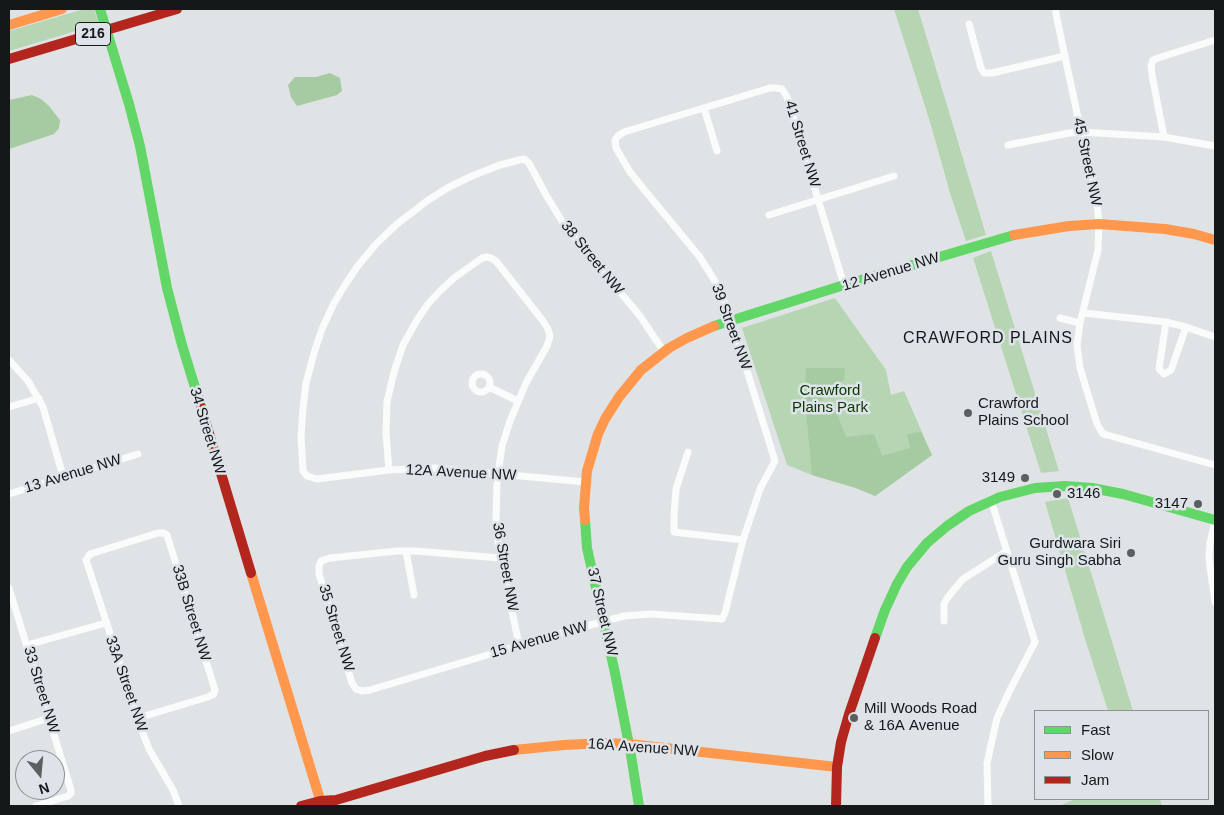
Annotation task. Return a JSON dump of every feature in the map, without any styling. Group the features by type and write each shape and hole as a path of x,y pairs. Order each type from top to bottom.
{"main road":[{"name":"216","path":"9,25 62,9"},
{"name":"34 Street NW","path":"100,9 140,146 167,288 182,346 327,803"},
{"name":"216","path":"9,60 178,9"},
{"name":"12 Avenue NW","path":"605,420 619,397 648,364 680,341 702,330 1017,234 1069,226 1099,224 1165,229 1215,240"},
{"name":"37 Street NW","path":"605,420 595,443 585,482 585,532 616,673 639,806"},
{"path":"836,806 837,767 841,742 885,610 897,584 915,556 936,535 964,514 991,500 1035,488 1065,486 1123,494 1215,520"},
{"name":"16A Avenue NW","path":"301,806 327,803 460,763 501,753 564,745 629,744 837,767"}],"street":[{"name":"45 Street NW","path":"1056,9 1081,132 1096,194 1099,224 1098,250 1080,323 1077,345 1078,358 1098,424 1101,431 1107,436 1215,465"},
{"path":"969,24 984,73 992,73 1065,56"},
{"path":"1164,137 1152,74 1151,66 1154,60 1215,40"},
{"name":"41 Street NW","path":"704,108 770,88 782,89 786,94 844,286"},
{"path":"704,108 717,151"},
{"name":"39 Street NW","path":"704,108 624,132 616,138 615,142 616,148 630,172 707,267 722,294 775,461 760,489 743,540 722,618"},
{"path":"1008,145 1081,132 1164,137 1215,146"},
{"name":"38 Street NW","path":"306,476 303,472 301,437 302,408 306,383 322,329 344,285 376,244 397,224 426,201 482,171 518,160 526,160 565,226 640,316 664,352"},
{"name":"41 Street NW","path":"769,215 894,176"},
{"name":"36 Street NW","path":"389,470 386,433 387,402 403,345 417,320 440,291 482,258 491,258 496,261 543,321 550,336 547,346 518,401 504,440 498,474 496,521 500,558 519,646"},
{"path":"1084,312 1166,322 1215,337"},
{"path":"1060,318 1080,323"},
{"path":"1166,322 1159,369 1164,374 1171,370 1186,327"},
{"path":"9,360 28,381 43,406 63,476"},
{"path":"489,387 518,401"},
{"path":"9,407 39,398"},
{"path":"688,452 676,489 674,532 743,540"},
{"name":"13 Avenue NW","path":"9,494 138,454"},
{"name":"12A Avenue NW","path":"306,476 317,479 389,470 436,468 585,482"},
{"path":"988,806 987,763 997,718 1034,642 991,500"},
{"path":"1215,520 1210,549 1215,602"},
{"name":"33B Street NW","path":"87,557 90,554 132,540 158,533 167,535 215,690 214,694 208,697 138,718"},
{"path":"414,595 406,551 500,558"},
{"name":"35 Street NW","path":"359,690 352,683 319,574 319,564 326,558 406,551"},
{"path":"944,620 944,604 963,578 1007,551"},
{"name":"33A Street NW","path":"87,557 86,560 106,623 149,749 169,781 179,806"},
{"name":"33 Street NW","path":"9,588 71,793 68,796 36,806"},
{"name":"15 Avenue NW","path":"359,690 370,690 624,616 642,614 722,618"},
{"path":"27,645 106,623"},
{"path":"9,731 49,718"}],"green space":[{"path":"84,9 94,9 99,24 9,51 9,31"},
{"path":"894,9 918,9 986,235 966,241"},
{"path":"330,73 340,78 342,91 337,95 297,106 291,97 288,85 295,77 316,77"},
{"path":"32,95 41,99 49,106 60,120 59,128 54,134 9,149 9,100"},
{"path":"991,251 1059,471 1041,473 973,258"},
{"name":"Crawford Plains Park","path":"835,298 886,370 891,395 904,391 932,455 875,496 787,465 742,328"},
{"path":"806,368 845,368 844,380 829,389 822,401 837,414 846,437 874,434 882,456 910,448 907,434 921,432 932,455 875,496 856,488 812,475 805,401"},
{"path":"1068,498 1133,710 1108,710 1045,502"},
{"path":"1073,800 1160,800 1162,806 1059,806"}],"traffic: fast":[{"path":"100,9 140,146 167,288 201,407"},
{"path":"714,326 1014,235"},
{"path":"875,638 897,584 907,567 927,543 969,511 1000,497 1035,488 1065,486 1092,488 1123,494 1215,520"},
{"path":"585,520 587,548 615,673 639,806"}],"traffic: slow":[{"path":"9,25 62,9"},
{"path":"1014,235 1069,226 1099,224 1165,229 1215,240"},
{"path":"585,520 587,471 598,434 619,397 641,370 669,348 714,326"},
{"path":"251,573 322,806"},
{"path":"514,750 564,745 629,744 837,767"}],"traffic: jam":[{"path":"9,59 177,9"},
{"path":"201,407 251,573"},
{"path":"836,806 837,767 841,742 875,638"},
{"path":"301,806 320,801 336,800 485,756 514,750"}],"place":[{"name":"Crawford Plains School","path":"968,413"},
{"name":"3149","path":"1025,478"},
{"name":"3146","path":"1057,494"},
{"name":"3147","path":"1198,504"},
{"name":"Gurdwara Siri Guru Singh Sabha","path":"1131,553"},
{"name":"Mill Woods Road & 16A Avenue","path":"854,718"}],"district":[{"name":"CRAWFORD PLAINS","path":"988,339"}]}
